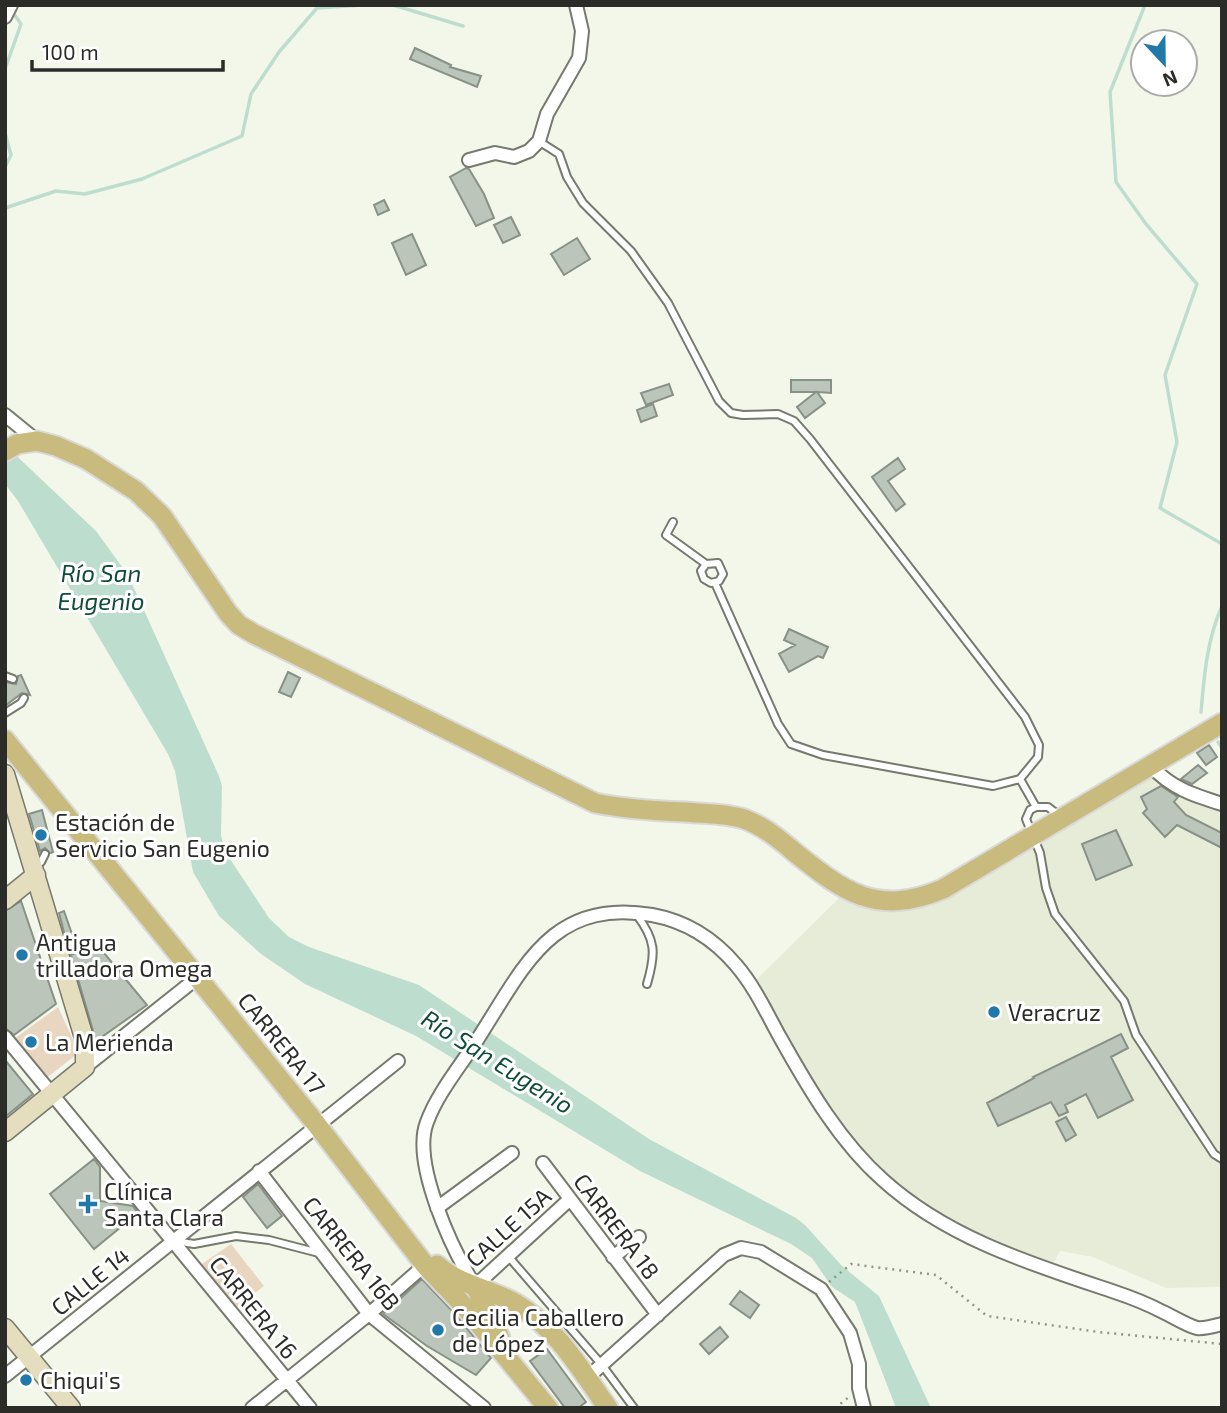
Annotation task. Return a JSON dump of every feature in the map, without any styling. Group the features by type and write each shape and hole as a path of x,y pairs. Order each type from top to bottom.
{"main road":[{"path":"11,447 37,440 56,446 111,473 150,502 239,625 595,803 631,809 721,814 743,819 771,832 846,891 882,900 914,900 936,892 1222,723"},
{"name":"CARRERA 17","path":"5,740 317,1125 414,1247 425,1265 466,1308 548,1408"},
{"path":"5,774 23,816 38,865 85,1041 85,1067 5,1132"},
{"path":"5,900 38,865"},
{"name":"CARRERA 17","path":"414,1247 456,1279 515,1303 540,1321 595,1371 608,1408"},
{"path":"475,1286 514,1367"},
{"path":"5,1328 71,1408"}],"street":[{"path":"5,17 11,5"},
{"path":"469,160 495,153 514,158 529,151 539,141 547,114 579,58 582,31 576,5"},
{"path":"5,415 37,440"},
{"path":"1150,765 1161,778 1177,788 1222,804"},
{"path":"475,1286 450,1241 437,1208 425,1152 426,1123 540,947 565,926 593,915 613,911 634,912 659,916 690,927 711,940 735,964 751,985 810,1089 845,1138 882,1180 925,1212 948,1227 1008,1255 1139,1300 1199,1328 1222,1324"},
{"path":"85,1067 197,978"},
{"name":"CARRERA 16","path":"5,1037 310,1408"},
{"name":"CALLE 14","path":"5,1376 398,1061"},
{"path":"437,1208 512,1153"},
{"name":"CARRERA 18","path":"543,1163 658,1315"},
{"name":"CARRERA 16B","path":"259,1171 369,1314 484,1408"},
{"name":"CALLE 15A","path":"475,1286 570,1199"},
{"path":"613,1257 639,1237"},
{"path":"595,1371 724,1255 741,1248 761,1252 821,1289 849,1333 859,1364 859,1388 864,1408"},
{"path":"252,1408 425,1265"}],"lane":[{"path":"539,141 559,154 567,177 583,203 631,251 667,303 719,401 731,413 778,414 794,421 1026,718 1039,745 1038,757 1020,779 993,786 823,755 791,744 778,724 715,583"},
{"path":"673,522 666,535 706,564 714,562 721,566 723,574 715,583"},
{"path":"706,564 702,575 706,582 715,583"},
{"path":"5,713 24,698"},
{"path":"1020,779 1036,807"},
{"path":"1062,818 1048,807 1036,807 1030,810 1026,818 1040,853 1046,888 1055,914 1124,1000 1140,1043 1214,1154 1222,1159"},
{"path":"634,912 652,939 654,960 647,984"},
{"path":"173,1241 194,1244 236,1236 269,1240 324,1255"},
{"path":"508,1256 595,1371 634,1408"}],"path":[{"path":"828,1283 851,1264 889,1267 936,1275 986,1315 1098,1332 1222,1344"},
{"path":"835,1408 859,1388"}],"shaded area":[{"name":"Veracruz","path":"1150,765 1222,804 1222,1287 1166,1288 1093,1257 1060,1251 1050,1270 925,1212 844,1138 751,985 846,891 914,899"},
{"path":"58,1007 76,1046 76,1055 45,1079 14,1039"},
{"path":"231,1244 264,1286 233,1310 199,1266"}],"water":[{"name":"Río San Eugenio","path":"5,445 96,531 128,575 219,776 222,786 221,836 226,853 269,918 289,937 309,947 419,985 649,1139 796,1218 842,1266 879,1296 931,1408 896,1408 855,1302 832,1287 812,1258 791,1244 640,1171 416,1036 305,984 261,954 219,916 193,872 175,771 168,754 18,501 5,484"}],"building":[{"path":"415,48 451,65 450,67 481,76 477,87 410,59"},
{"path":"466,168 484,194 494,218 476,226 450,177"},
{"path":"384,200 389,210 378,215 374,205"},
{"path":"511,217 520,235 503,243 494,225"},
{"path":"412,234 426,265 406,275 392,243"},
{"path":"577,238 590,259 564,275 551,254"},
{"path":"791,380 831,380 831,393 817,392 825,403 805,418 797,407 816,392 791,392"},
{"path":"669,384 673,395 646,405 641,393"},
{"path":"653,404 657,416 641,422 637,410"},
{"path":"898,458 905,469 888,481 905,504 896,511 872,477"},
{"path":"789,629 828,647 823,658 818,656 789,672 779,654 795,645 784,640"},
{"path":"288,672 300,678 291,697 279,692"},
{"path":"21,675 30,695 22,693 5,706 5,682 16,684 18,676"},
{"path":"1209,745 1217,757 1206,765 1197,753"},
{"path":"1198,765 1207,773 1192,784 1181,779"},
{"path":"1161,786 1178,797 1174,802 1186,815 1222,833 1222,848 1177,825 1165,837 1143,813 1147,809 1141,797"},
{"name":"Estación de Servicio San Eugenio","path":"42,810 53,852 50,853 45,848 40,851 29,814"},
{"path":"1116,830 1132,865 1096,880 1082,844"},
{"name":"Antigua trilladora Omega","path":"21,901 56,1004 14,1035 5,1028 5,911"},
{"path":"64,911 72,934 65,936 59,913"},
{"path":"95,942 147,1005 96,1041 71,955"},
{"path":"1121,1034 1128,1048 1111,1057 1133,1100 1098,1118 1086,1094 1065,1105 1068,1112 1059,1116 1051,1102 998,1126 987,1103"},
{"path":"5,1060 33,1094 5,1117"},
{"path":"1066,1117 1076,1135 1066,1141 1056,1122"},
{"name":"Clínica Santa Clara","path":"94,1159 100,1167 100,1201 133,1206 138,1213 94,1249 50,1194"},
{"path":"258,1184 282,1216 267,1228 243,1197"},
{"name":"Cecilia Caballero de López","path":"422,1279 491,1358 476,1375 427,1346 383,1314"},
{"path":"740,1291 759,1305 750,1318 730,1304"},
{"path":"720,1327 728,1337 709,1354 700,1344"},
{"path":"547,1349 586,1402 578,1408 565,1408 530,1361"}],"waterway":[{"path":"5,208 56,191 85,194 142,179 242,136 251,94 279,52 317,8 363,5"},
{"path":"393,5 463,26"},
{"path":"1145,5 1110,92 1116,182 1146,224 1197,284 1165,375 1177,442 1160,508 1222,544"},
{"path":"5,69 21,24 11,10"},
{"path":"5,133 11,155 5,167"},
{"path":"1201,712 1210,645 1222,606"},
{"path":"1218,742 1222,748"}],"place":[{"name":"Estación de Servicio San Eugenio","path":"41,835"},
{"name":"Antigua trilladora Omega","path":"22,955"},
{"name":"Veracruz","path":"994,1012"},
{"name":"La Merienda","path":"31,1042"},
{"name":"Clínica Santa Clara","path":"88,1204"},
{"name":"Cecilia Caballero de López","path":"438,1330"},
{"name":"Chiqui's","path":"26,1380"}]}
